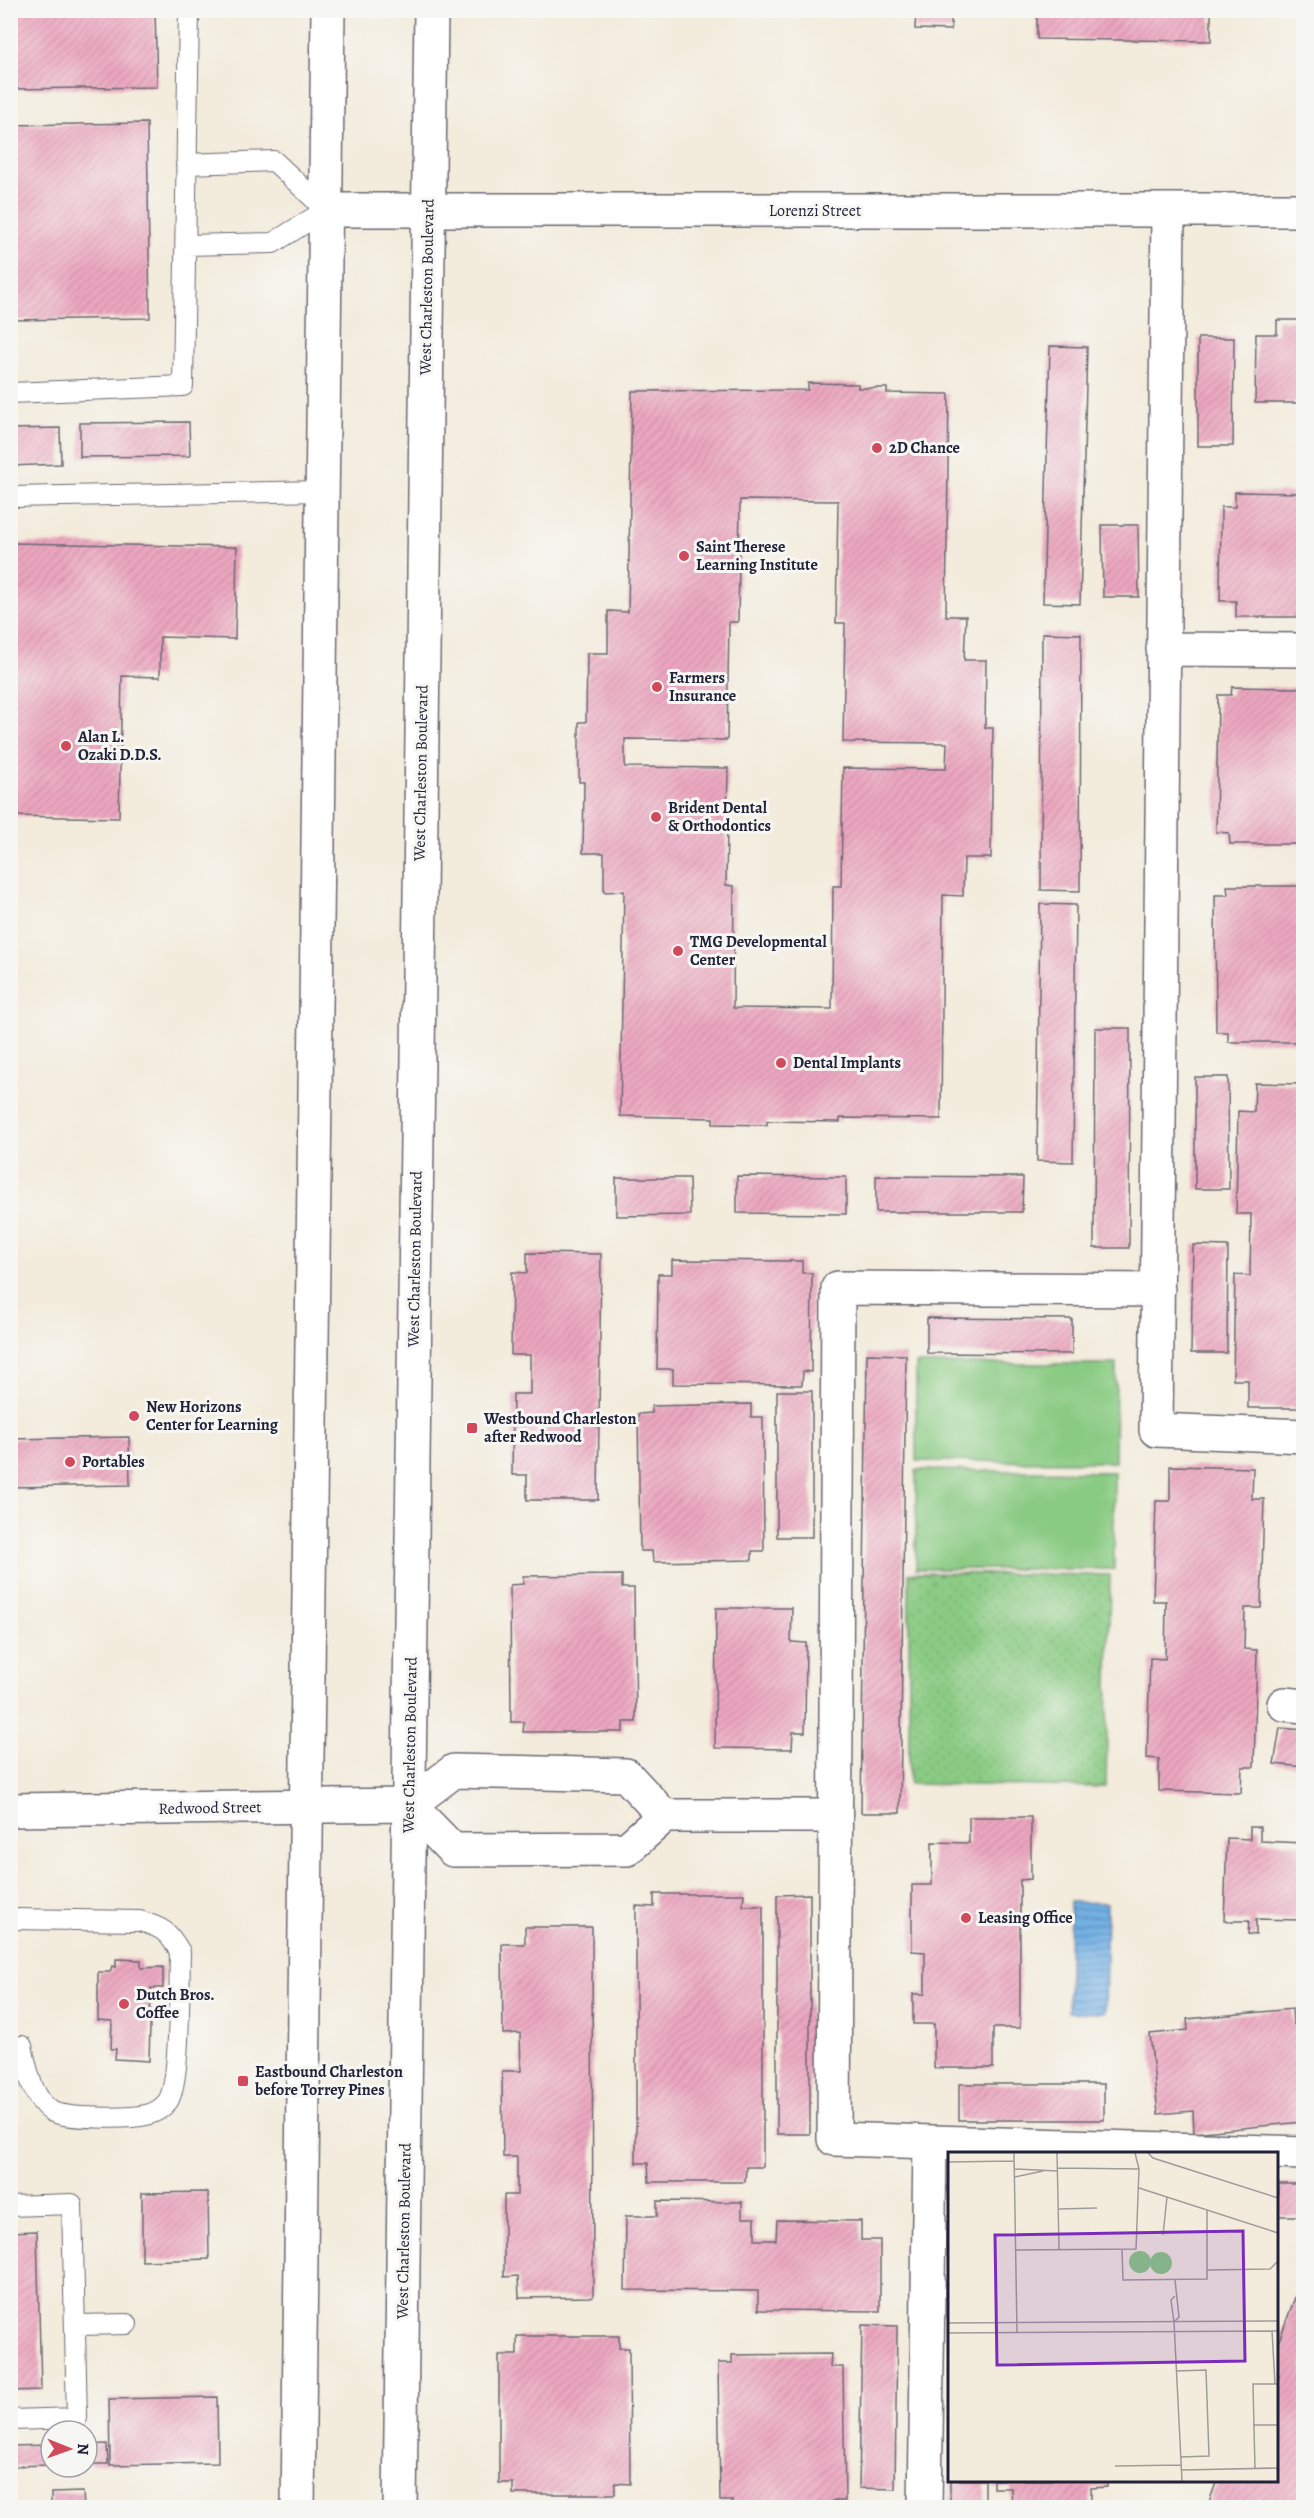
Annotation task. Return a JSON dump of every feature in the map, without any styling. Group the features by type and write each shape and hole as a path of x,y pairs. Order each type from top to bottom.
{"street":[{"path":"298,2508 328,10"},
{"name":"West Charleston Boulevard","path":"400,2508 431,10"},
{"name":"Lorenzi Street","path":"326,210 1304,210"},
{"path":"1168,211 1156,1430 1304,1436"},
{"path":"1163,649 1304,650"},
{"path":"1158,1290 838,1288 834,2139 1270,2152"},
{"path":"664,1816 626,1775 454,1771 409,1805 453,1850 627,1849 664,1816 835,1816"},
{"name":"Redwood Street","path":"10,1810 409,1805"},
{"path":"925,2508 930,2142"},
{"path":"1278,2152 1304,2153"}],"lane":[{"path":"10,393 183,386 189,10"},
{"path":"186,164 274,161 326,210 273,243 186,245"},
{"path":"10,497 323,491"},
{"path":"12,1919 140,1920 170,1934 180,1952 175,2078 169,2099 159,2111 144,2116 68,2117 51,2111 39,2098 30,2079 22,2046"},
{"path":"10,2206 72,2204 77,2325 77,2418 10,2420"},
{"path":"77,2325 127,2324"}],"green space":[{"path":"916,1364 1116,1364 1115,1462 916,1461"},
{"path":"916,1470 1114,1472 1114,1569 916,1569"},
{"path":"909,1573 1110,1575 1106,1787 909,1784"}],"water":[{"path":"1070,1902 1107,1903 1105,2013 1068,2012"}],"building":[{"path":"10,10 155,10 157,87 12,89"},
{"path":"806,10 864,10 864,14 806,13"},
{"path":"916,10 951,10 951,30 915,29"},
{"path":"1037,10 1211,10 1211,41 1037,39"},
{"path":"147,123 150,318 10,320 10,125"},
{"path":"1277,320 1304,320 1304,403 1255,403 1256,334 1277,334"},
{"path":"1198,338 1234,338 1233,446 1198,446"},
{"path":"1050,346 1087,347 1080,604 1043,603"},
{"path":"808,383 858,384 858,388 887,388 887,393 949,394 946,616 966,616 964,660 986,660 985,728 993,728 991,858 964,858 963,896 943,895 941,1119 840,1118 840,1122 767,1121 767,1125 713,1124 713,1118 620,1116 624,891 604,892 604,853 583,853 584,782 579,782 579,722 586,722 587,653 608,653 608,611 628,612 632,391 808,390","holes":["740,500 838,501 836,623 845,623 843,742 947,743 946,769 843,768 841,886 833,886 832,1009 733,1008 734,886 726,885 728,768 625,767 625,739 727,740 729,622 738,622"]},
{"path":"189,422 190,456 80,457 80,423"},
{"path":"60,428 61,464 10,466 10,429"},
{"path":"1235,492 1304,493 1304,617 1236,617 1236,601 1220,601 1221,507 1235,507"},
{"path":"1102,525 1138,525 1139,597 1103,597"},
{"name":"Alan L. Ozaki D.D.S.","path":"10,543 237,547 235,639 160,637 160,677 122,676 119,818 10,816"},
{"path":"1042,633 1081,634 1080,891 1041,890"},
{"path":"1232,687 1304,688 1304,844 1230,844 1229,833 1216,832 1218,695 1231,695"},
{"path":"1227,886 1304,886 1304,1042 1228,1042 1228,1032 1216,1032 1215,895 1228,895"},
{"path":"1040,904 1076,905 1073,1162 1037,1161"},
{"path":"1095,1028 1130,1028 1129,1248 1094,1248"},
{"path":"1195,1077 1228,1077 1229,1189 1195,1189"},
{"path":"1255,1083 1304,1084 1304,1408 1248,1408 1248,1380 1233,1380 1235,1275 1250,1276 1251,1214 1236,1214 1238,1111 1254,1112"},
{"path":"737,1176 846,1177 846,1214 737,1213"},
{"path":"876,1176 1023,1177 1022,1212 876,1212"},
{"path":"616,1178 689,1178 690,1215 616,1216"},
{"path":"1193,1245 1228,1246 1227,1353 1191,1353"},
{"path":"527,1253 601,1254 598,1500 527,1500 527,1475 512,1475 513,1394 530,1394 530,1355 511,1355 512,1272 527,1273"},
{"path":"672,1260 802,1261 802,1273 812,1273 811,1372 803,1371 802,1385 673,1384 673,1369 657,1369 658,1274 672,1274"},
{"path":"927,1318 1072,1319 1072,1354 927,1353"},
{"path":"867,1354 906,1355 900,1813 861,1813"},
{"path":"777,1391 812,1391 812,1537 777,1537"},
{"path":"751,1404 751,1417 763,1417 764,1551 752,1551 752,1560 653,1562 652,1551 640,1551 638,1414 652,1413 652,1406"},
{"name":"Portables","path":"129,1437 130,1485 10,1487 10,1439"},
{"path":"1170,1466 1253,1468 1252,1499 1264,1499 1261,1608 1245,1608 1244,1649 1257,1650 1254,1767 1242,1767 1241,1793 1159,1791 1159,1759 1147,1758 1150,1658 1165,1659 1166,1601 1153,1601 1156,1501 1170,1501"},
{"path":"622,1575 622,1588 634,1588 636,1722 623,1722 623,1732 523,1732 524,1722 511,1722 510,1585 523,1584 523,1576"},
{"path":"716,1608 792,1608 791,1642 806,1643 805,1732 793,1732 792,1749 715,1748"},
{"path":"1280,1728 1304,1730 1304,1767 1274,1764"},
{"name":"Leasing Office","path":"969,1817 1031,1817 1031,1879 1020,1880 1020,2028 993,2028 993,2068 934,2068 934,2024 913,2024 913,1994 925,1994 925,1952 912,1951 912,1885 932,1885 932,1842 969,1843"},
{"path":"1250,1827 1260,1827 1260,1841 1304,1843 1304,1920 1256,1919 1256,1935 1248,1934 1249,1921 1224,1921 1227,1838 1250,1839"},
{"path":"654,1894 744,1894 743,1906 763,1906 763,2167 746,2167 745,2182 649,2182 648,2163 636,2163 636,1906 654,1907"},
{"path":"810,1894 810,2134 777,2134 777,1895"},
{"path":"525,1927 592,1927 593,2297 519,2298 518,2276 504,2277 504,2195 517,2195 517,2157 503,2157 502,2071 521,2071 520,2033 503,2034 502,1944 525,1944"},
{"name":"Dutch Bros. Coffee","path":"116,1959 141,1960 141,1968 163,1967 163,1988 151,1988 149,2061 115,2059 116,2049 111,2049 112,2021 98,2020 98,1972 110,1972 112,1966 116,1967"},
{"path":"1292,2009 1293,2024 1304,2023 1304,2106 1300,2106 1302,2122 1194,2133 1193,2111 1158,2114 1150,2034 1188,2030 1187,2019"},
{"path":"959,2084 1104,2084 1104,2120 959,2120"},
{"path":"1278,2184 1304,2184 1304,2216 1278,2216"},
{"path":"208,2192 209,2259 142,2261 142,2193"},
{"path":"657,2201 742,2202 742,2218 755,2218 755,2240 776,2240 777,2220 861,2221 861,2240 880,2240 880,2311 758,2310 758,2291 625,2290 626,2216 657,2216"},
{"path":"37,2231 41,2390 10,2391 10,2232"},
{"path":"1304,2273 1304,2508 1207,2508 1216,2482 1278,2482 1278,2344"},
{"path":"862,2325 897,2326 895,2489 859,2488"},
{"path":"517,2336 619,2336 619,2348 629,2348 630,2484 615,2483 615,2494 513,2494 513,2483 499,2483 499,2355 517,2355"},
{"path":"831,2354 830,2367 843,2367 845,2501 832,2501 832,2508 732,2508 732,2501 720,2501 718,2363 732,2363 732,2355"},
{"path":"217,2397 218,2463 110,2465 109,2399"},
{"path":"99,2444 107,2444 108,2464 99,2464"},
{"path":"39,2445 39,2465 10,2466 10,2446"},
{"path":"950,2482 985,2482 985,2507 950,2507"},
{"path":"993,2482 1107,2482 1107,2487 1091,2488 1091,2508 1012,2508 1011,2488 993,2488"},
{"path":"83,2492 84,2508 51,2508 51,2493"}],"place":[{"name":"2D Chance","path":"877,448"},
{"name":"Saint Therese Learning Institute","path":"684,556"},
{"name":"Farmers Insurance","path":"657,687"},
{"name":"Alan L. Ozaki D.D.S.","path":"66,746"},
{"name":"Brident Dental & Orthodontics","path":"656,817"},
{"name":"TMG Developmental Center","path":"678,951"},
{"name":"Dental Implants","path":"781,1063"},
{"name":"New Horizons Center for Learning","path":"134,1416"},
{"name":"Westbound Charleston after Redwood","path":"472,1428"},
{"name":"Portables","path":"70,1462"},
{"name":"Leasing Office","path":"966,1918"},
{"name":"Dutch Bros. Coffee","path":"124,2004"},
{"name":"Eastbound Charleston before Torrey Pines","path":"243,2081"}]}
